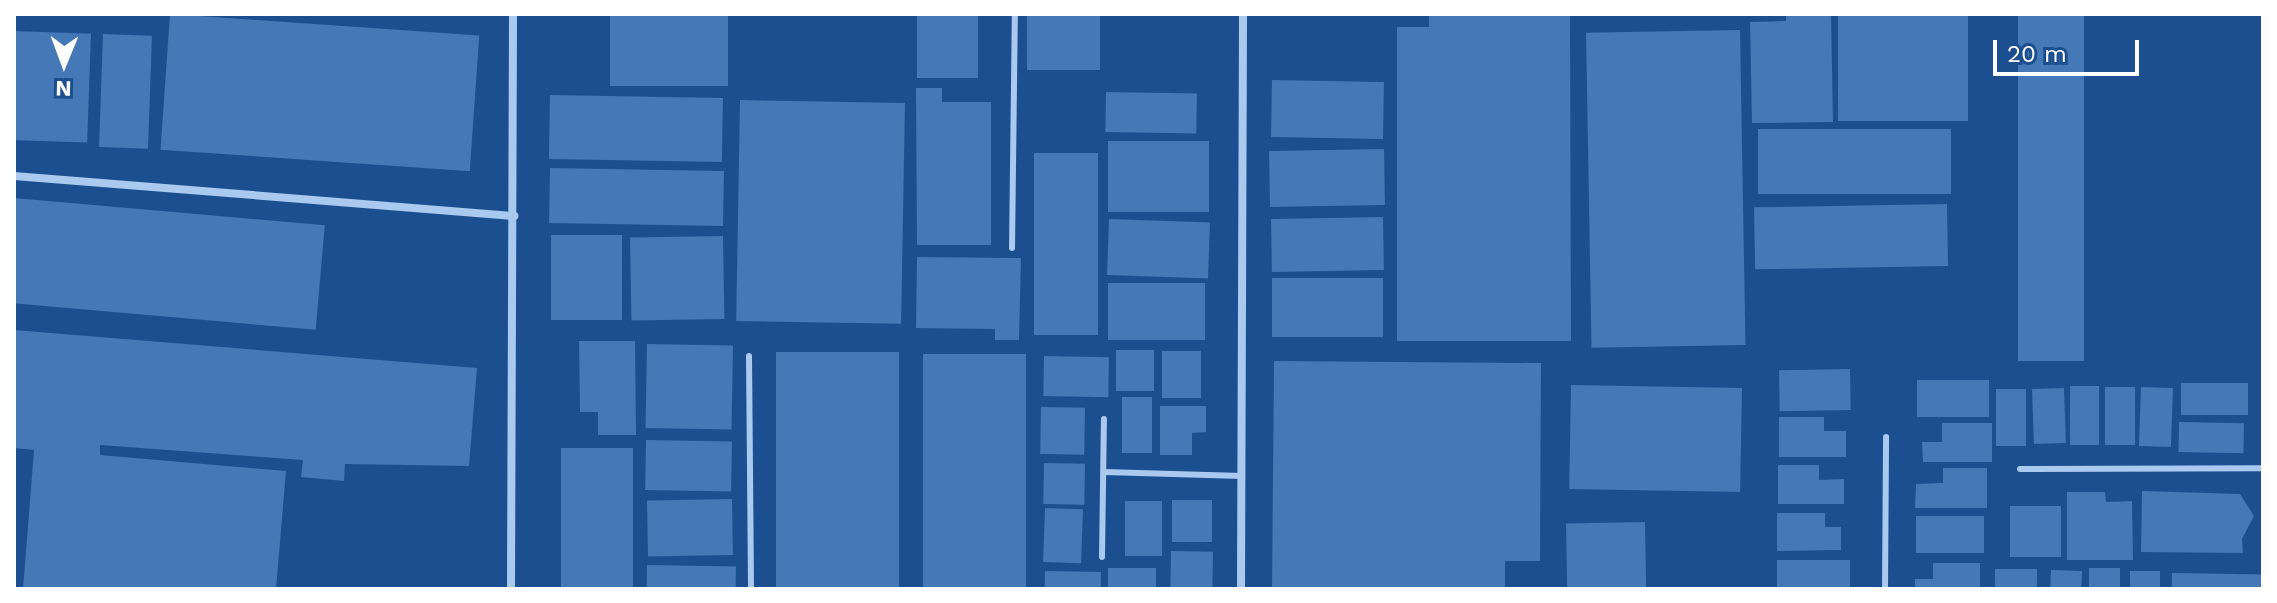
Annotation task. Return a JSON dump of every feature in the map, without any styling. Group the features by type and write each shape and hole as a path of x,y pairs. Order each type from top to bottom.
{"street":[{"path":"511,589 513,14"},
{"path":"1241,589 1243,14"},
{"path":"14,176 514,216"}],"lane":[{"path":"1012,248 1015,14"},
{"path":"749,356 751,589"},
{"path":"1102,557 1104,419"},
{"path":"1885,589 1886,437"},
{"path":"2020,469 2263,468"},
{"path":"1104,472 1242,476"}],"building":[{"path":"170,14 479,36 470,171 161,150"},
{"path":"610,14 728,14 728,86 610,86"},
{"path":"917,14 978,14 978,78 917,78"},
{"path":"1027,14 1100,14 1100,70 1027,70"},
{"path":"1429,14 1570,14 1571,341 1397,341 1397,27 1429,27"},
{"path":"1786,14 1831,14 1833,122 1752,123 1750,22 1786,21"},
{"path":"1838,14 1968,14 1968,121 1838,121"},
{"path":"2018,14 2084,14 2084,361 2018,361"},
{"path":"1740,30 1745,345 1592,348 1586,33"},
{"path":"14,31 91,34 87,143 14,140"},
{"path":"103,34 152,36 148,149 99,147"},
{"path":"1272,80 1384,82 1383,139 1271,137"},
{"path":"916,88 942,88 942,102 991,102 991,245 917,245"},
{"path":"1106,92 1197,94 1196,134 1105,132"},
{"path":"550,95 723,98 722,162 549,159"},
{"path":"740,100 905,103 901,324 736,321"},
{"path":"1758,129 1951,129 1951,194 1758,194"},
{"path":"1108,141 1209,141 1209,212 1108,212"},
{"path":"1384,149 1385,205 1270,207 1269,151"},
{"path":"1034,153 1098,153 1098,335 1034,335"},
{"path":"550,168 724,171 723,226 549,223"},
{"path":"14,198 325,225 316,330 14,303"},
{"path":"1947,204 1948,266 1755,269 1754,207"},
{"path":"1383,217 1384,270 1272,272 1271,219"},
{"path":"1109,219 1210,223 1208,278 1107,275"},
{"path":"551,235 622,235 622,320 551,320"},
{"path":"723,236 724,319 631,321 630,238"},
{"path":"917,257 1021,258 1019,340 995,340 995,329 916,328"},
{"path":"1272,278 1383,278 1383,337 1272,337"},
{"path":"1108,283 1205,283 1205,340 1108,340"},
{"path":"14,330 477,368 469,466 345,464 344,481 301,477 303,460 100,445 100,455 286,471 276,589 23,589 34,450 14,448"},
{"path":"579,341 635,341 636,435 598,435 598,412 580,412"},
{"path":"647,344 733,346 732,429 646,428"},
{"path":"1116,350 1154,350 1154,391 1116,391"},
{"path":"1162,351 1201,351 1201,398 1162,398"},
{"path":"776,352 899,352 899,589 776,589"},
{"path":"923,354 1026,354 1026,589 923,589"},
{"path":"1044,356 1109,357 1108,397 1043,396"},
{"path":"1274,361 1541,363 1540,561 1505,561 1505,589 1272,589"},
{"path":"1850,369 1851,410 1780,411 1779,370"},
{"path":"1917,380 1989,380 1989,417 1917,417"},
{"path":"2181,383 2248,383 2248,415 2181,415"},
{"path":"1571,385 1742,388 1740,492 1569,489"},
{"path":"2070,386 2099,386 2099,445 2070,445"},
{"path":"2105,387 2135,387 2135,445 2105,445"},
{"path":"2141,387 2173,388 2171,447 2139,446"},
{"path":"2064,388 2066,443 2034,444 2032,389"},
{"path":"1996,389 2026,389 2026,446 1996,446"},
{"path":"1122,397 1152,397 1152,453 1122,453"},
{"path":"1160,406 1206,406 1206,432 1192,433 1192,455 1160,455"},
{"path":"1041,407 1085,408 1084,455 1040,454"},
{"path":"1779,417 1824,417 1824,431 1846,431 1846,457 1779,457"},
{"path":"2179,422 2244,423 2243,453 2178,452"},
{"path":"1942,423 1992,423 1992,462 1923,462 1922,442 1942,442"},
{"path":"646,440 732,442 731,491 645,490"},
{"path":"561,448 633,448 633,589 561,589"},
{"path":"1044,463 1085,464 1084,505 1043,504"},
{"path":"1778,465 1819,465 1819,480 1844,479 1844,504 1778,504"},
{"path":"1943,468 1987,468 1987,508 1915,508 1916,484 1943,483"},
{"path":"2142,491 2240,494 2254,516 2242,539 2243,553 2141,552"},
{"path":"2067,492 2105,492 2106,502 2132,501 2133,560 2067,560"},
{"path":"732,499 733,555 648,556 647,500"},
{"path":"1172,500 1212,500 1212,542 1172,542"},
{"path":"1125,501 1162,501 1162,556 1125,556"},
{"path":"2010,506 2061,506 2061,557 2010,557"},
{"path":"1045,508 1083,509 1081,563 1043,562"},
{"path":"1777,513 1825,513 1825,527 1841,527 1841,550 1777,551"},
{"path":"1916,516 1984,516 1984,553 1916,553"},
{"path":"1645,522 1646,589 1567,589 1566,523"},
{"path":"1171,551 1213,552 1212,589 1170,589"},
{"path":"1777,560 1850,560 1850,589 1777,589"},
{"path":"1933,563 1980,563 1980,589 1915,589 1915,579 1933,579"},
{"path":"647,565 736,567 736,589 647,589"},
{"path":"1108,568 1156,568 1156,589 1108,589"},
{"path":"2089,568 2120,568 2120,589 2089,589"},
{"path":"1995,569 2037,569 2037,589 1995,589"},
{"path":"2051,570 2082,571 2081,589 2050,589"},
{"path":"1045,571 1101,572 1101,589 1045,589"},
{"path":"2130,571 2160,571 2160,589 2130,589"},
{"path":"2172,573 2263,575 2263,589 2172,589"}]}
